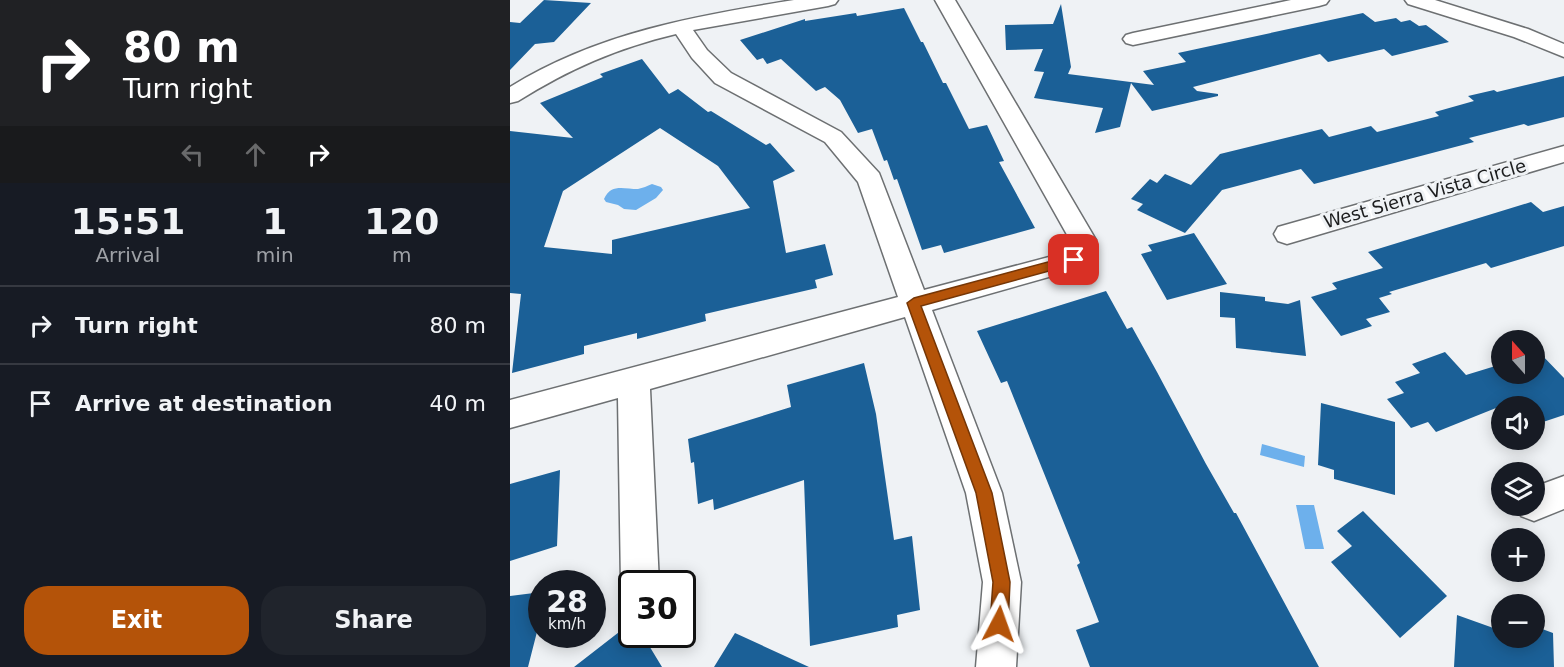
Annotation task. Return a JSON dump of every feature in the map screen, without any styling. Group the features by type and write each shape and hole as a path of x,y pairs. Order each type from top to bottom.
{"street":[{"path":"510,96 561,66 625,41 772,5 828,0"},
{"path":"510,414 1074,260 1083,240 945,0"},
{"path":"1133,39 1319,0"},
{"path":"1415,0 1521,33 1564,51"},
{"path":"681,26 699,54 723,78 833,137 870,179 984,493 1002,582 996,667"},
{"name":"West Sierra Vista Circle","path":"1287,234 1564,154"},
{"path":"634,380 640,570"},
{"path":"1545,500 1564,492"}],"water":[{"path":"652,184 663,190 656,198 636,210 624,209 604,199 614,189 638,189"},
{"path":"1262,444 1305,456 1304,467 1260,455"},
{"path":"1296,505 1314,505 1324,549 1305,549"}],"building":[{"path":"544,0 591,3 554,42 535,44 510,70 510,22 520,23"},
{"path":"1061,4 1071,67 1068,74 1154,85 1143,71 1186,62 1178,53 1363,13 1375,22 1396,18 1401,22 1410,20 1419,26 1426,25 1449,42 1392,56 1384,49 1328,62 1320,54 1193,87 1197,91 1218,94 1218,96 1152,111 1131,83 1120,127 1095,133 1103,108 1034,98 1044,72 1034,71 1043,49 1006,50 1005,25 1053,24"},
{"path":"904,8 969,129 987,125 1004,161 999,162 1035,228 944,253 941,245 922,250 897,179 894,180 887,160 884,161 872,129 858,133 840,100 825,87 816,91 781,59 767,64 763,58 757,60 740,40 805,19 805,21 856,13 857,16"},
{"path":"642,59 669,94 678,89 708,112 711,111 766,145 770,143 795,171 773,181 786,253 825,244 833,275 815,280 817,288 705,314 706,321 637,339 637,333 584,346 584,354 512,373 521,294 510,293 510,131 573,138 540,103 603,77 600,74","holes":["660,128 718,166 750,208 612,240 612,254 544,247 563,191"]},
{"path":"1564,76 1564,117 1469,138 1474,142 1314,184 1301,169 1222,190 1185,233 1137,210 1143,204 1131,199 1150,179 1157,183 1165,174 1191,185 1220,154 1322,129 1329,137 1371,126 1377,132 1439,116 1435,112 1474,101 1468,96 1494,90 1497,92"},
{"path":"1531,202 1543,212 1564,206 1564,246 1491,268 1486,263 1389,292 1392,294 1379,298 1390,312 1366,319 1372,326 1341,336 1311,297 1337,289 1332,283 1383,268 1368,252"},
{"path":"1194,233 1227,284 1167,300 1141,254 1152,251 1148,245"},
{"path":"1106,291 1127,329 1132,327 1319,667 1090,667 1076,630 1099,622 1077,565 1080,563 1007,381 1001,383 977,331"},
{"path":"1220,292 1265,297 1265,301 1288,304 1300,300 1306,356 1236,348 1235,318 1220,317"},
{"path":"1445,352 1466,375 1491,367 1491,384 1545,384 1545,358 1564,378 1564,415 1545,421 1545,396 1491,396 1491,410 1436,432 1428,422 1411,428 1387,399 1404,393 1395,382 1420,373 1412,364"},
{"path":"864,363 876,414 894,540 912,536 920,610 897,615 898,627 810,646 804,480 714,510 713,499 698,504 694,462 691,463 688,439 791,407 787,385"},
{"path":"1321,403 1395,422 1395,495 1334,479 1334,470 1318,465"},
{"path":"560,470 557,546 510,561 510,484"},
{"path":"1363,511 1447,596 1400,638 1331,562 1352,546 1337,531"},
{"path":"528,594 528,648 533,648 528,667 510,667 510,596"},
{"path":"1457,615 1491,627 1491,648 1545,648 1545,630 1553,633 1554,667 1454,667"},
{"path":"618,633 618,648 650,648 662,667 574,667 598,648 606,648 606,642"},
{"path":"735,633 809,667 714,667"}],"route":[{"path":"999,624 1002,582 984,493 914,303 1074,260"}]}
